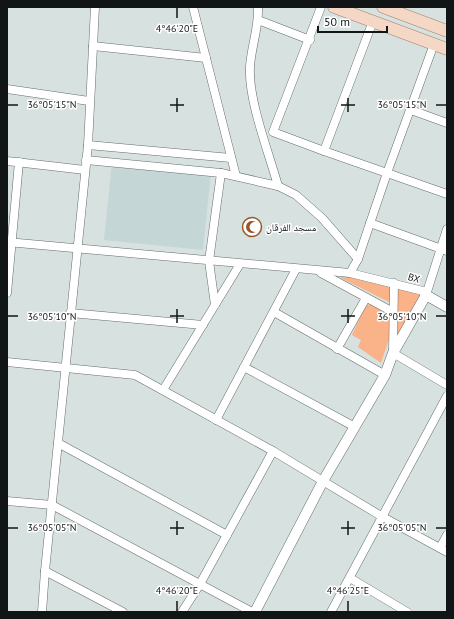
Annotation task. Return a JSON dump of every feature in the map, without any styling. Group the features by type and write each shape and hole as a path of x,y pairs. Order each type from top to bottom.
{"main road":[{"path":"334,7 447,49"},
{"path":"382,7 447,31"}],"street":[{"path":"42,612 70,313 88,145 89,100 95,7"},
{"path":"193,7 236,176"},
{"path":"258,7 258,20 250,68 252,92 278,186"},
{"path":"321,7 310,40 273,132 447,194"},
{"path":"258,20 310,40"},
{"path":"324,151 373,21"},
{"path":"350,273 358,259 387,173 434,44"},
{"path":"92,46 206,58"},
{"path":"7,89 89,100"},
{"path":"411,110 447,123"},
{"path":"88,145 231,158"},
{"path":"86,160 221,173 278,186 296,196 322,218 358,259"},
{"path":"7,161 85,170"},
{"path":"7,293 10,242 19,162"},
{"path":"215,305 209,261 221,173"},
{"path":"370,223 444,250"},
{"path":"255,612 324,481 385,375 393,353 426,295 444,250 447,229"},
{"name":"BX","path":"10,242 77,250 350,273 394,282 423,291 426,295"},
{"path":"163,390 240,264"},
{"path":"216,420 296,269"},
{"path":"316,270 393,312"},
{"path":"393,353 394,282"},
{"path":"426,295 447,307"},
{"path":"337,349 366,298"},
{"path":"274,312 385,375"},
{"path":"70,313 203,325"},
{"path":"393,353 447,385"},
{"path":"7,362 136,375 273,451 381,516 444,550 447,535"},
{"path":"244,367 354,427"},
{"path":"331,612 381,516 447,396"},
{"path":"58,443 227,535"},
{"path":"182,612 200,584 273,451"},
{"path":"7,501 52,505 252,612"},
{"path":"45,571 123,612"},
{"path":"350,578 407,612"}],"shaded area":[{"path":"112,162 211,172 203,250 104,240"},
{"path":"342,276 392,283 391,301 389,302 341,278"},
{"path":"398,288 423,295 396,337"},
{"path":"370,304 389,313 389,339 381,363 358,347 361,340 352,335 365,306"}],"place":[{"name":"مسجد الفرقان","path":"252,227"}]}
